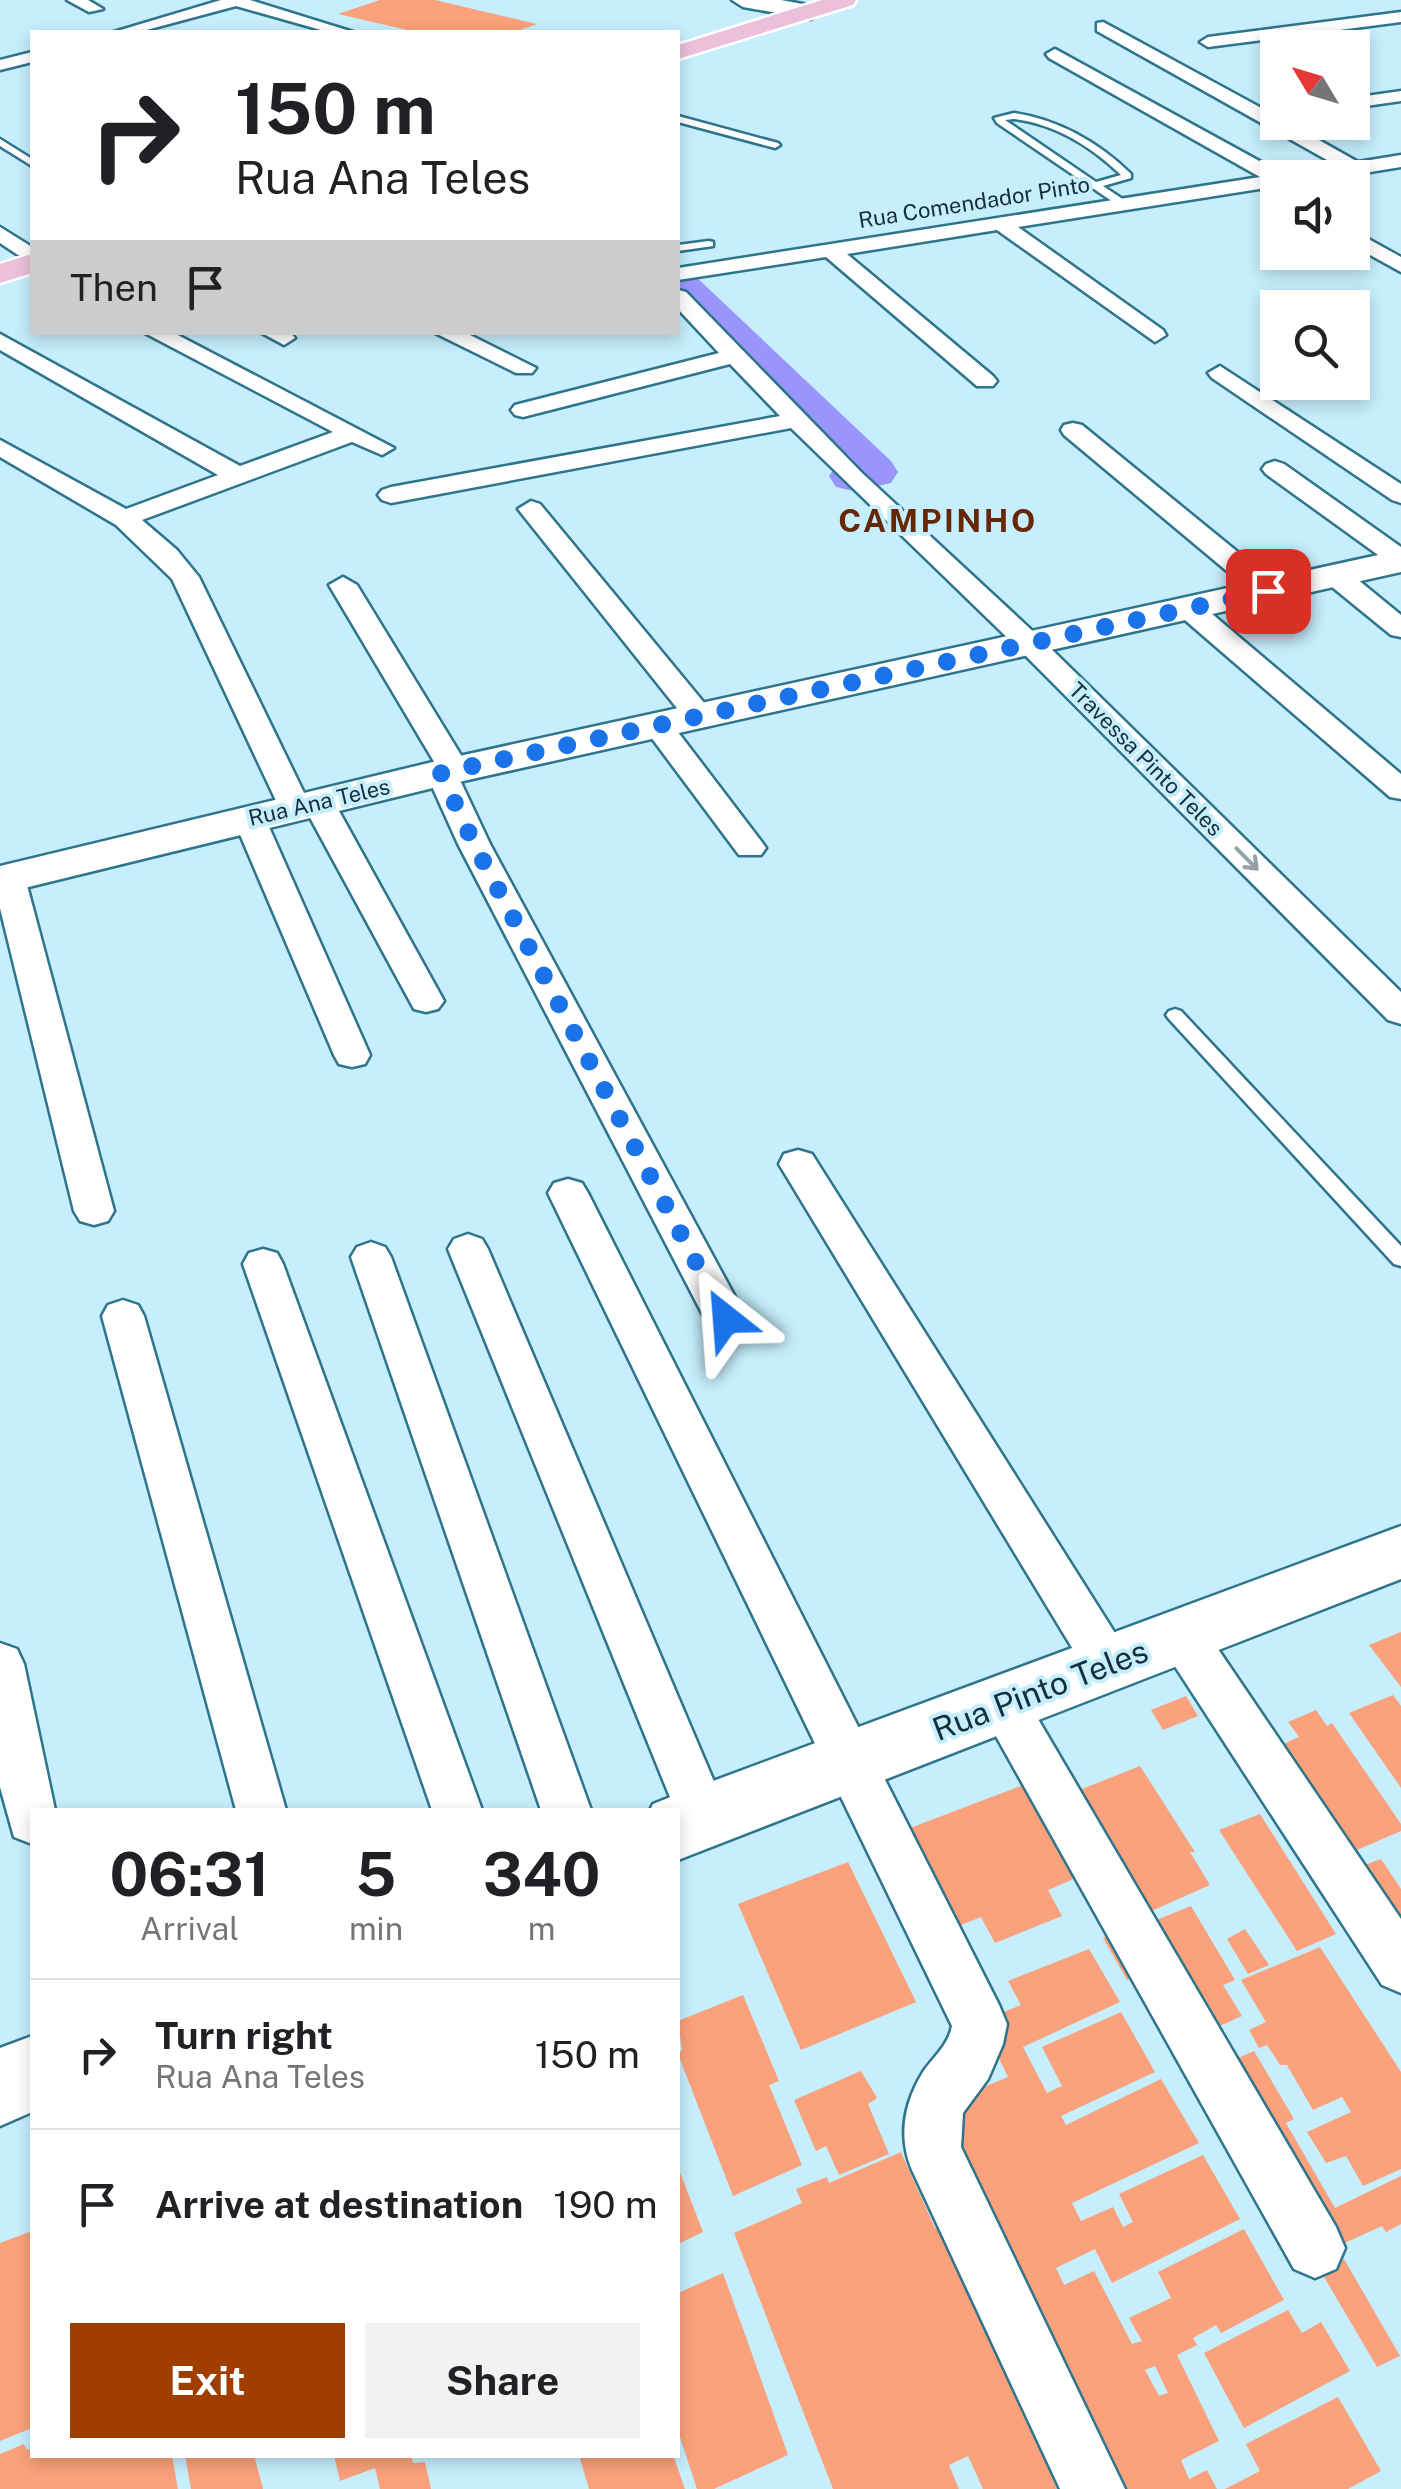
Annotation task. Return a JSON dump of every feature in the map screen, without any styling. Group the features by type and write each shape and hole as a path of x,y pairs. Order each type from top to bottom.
{"main road":[{"path":"680,39 802,7 845,0"},
{"path":"680,51 802,7"}],"street":[{"path":"75,0 95,9"},
{"path":"743,0 802,7"},
{"path":"130,30 240,2 339,30"},
{"path":"1208,42 1401,17"},
{"path":"275,28 303,20"},
{"path":"1103,27 1341,160"},
{"path":"1055,54 1260,175"},
{"path":"2,65 30,58"},
{"path":"2,65 30,75"},
{"path":"1370,100 1401,96"},
{"path":"1370,166 1401,161"},
{"name":"Rua Comendador Pinto","path":"680,274 1260,185"},
{"path":"1000,223 1155,334"},
{"path":"0,233 21,262"},
{"path":"1370,247 1401,266"},
{"path":"830,250 985,381"},
{"name":"Travessa Pinto Teles","path":"680,299 797,420 1029,642 1401,1012"},
{"path":"0,342 30,333"},
{"path":"160,335 382,448"},
{"path":"451,335 524,368"},
{"path":"0,342 239,476"},
{"path":"523,410 734,356"},
{"path":"1220,373 1401,496"},
{"path":"391,495 797,420"},
{"path":"1073,430 1268,591"},
{"path":"122,519 351,434"},
{"path":"0,446 122,519 171,557 306,804 426,1001"},
{"path":"1275,469 1401,560"},
{"path":"531,509 698,716"},
{"name":"Rua Ana Teles","path":"5,879 306,804 1401,560"},
{"path":"1336,576 1401,629"},
{"path":"343,585 448,772 483,861 726,1319"},
{"path":"1188,608 1401,790"},
{"path":"657,725 750,848"},
{"path":"249,818 352,1055"},
{"path":"5,879 94,1211"},
{"path":"798,1164 1108,1664"},
{"path":"568,1192 980,2024 969,2062 936,2099 929,2123 932,2150 1092,2489"},
{"path":"468,1250 690,1822"},
{"path":"371,1257 565,1808"},
{"path":"263,1264 456,1808"},
{"path":"123,1316 259,1808"},
{"name":"Rua Pinto Teles","path":"690,1822 1401,1552"},
{"path":"1182,1636 1401,1966"},
{"path":"0,1664 30,1810"},
{"path":"1004,1705 1316,2248"},
{"path":"0,2087 30,2075"}],"lane":[{"path":"1095,185 1128,176 1046,122 1021,114 999,118 1095,185 1123,204"},
{"path":"680,120 775,145"},
{"path":"0,142 30,161"},
{"path":"680,248 709,244"},
{"path":"1175,1015 1401,1260"}],"building":[{"path":"380,0 435,0 537,24 520,30 407,30 338,14"},
{"path":"1401,1632 1401,1687 1369,1645"},
{"path":"1393,1695 1401,1706 1401,1788 1349,1713"},
{"path":"1186,1696 1198,1716 1163,1730 1151,1710"},
{"path":"1316,1710 1327,1726 1332,1723 1401,1824 1401,1831 1350,1853 1277,1747 1299,1737 1288,1722"},
{"path":"1140,1766 1195,1852 1190,1852 1210,1885 1149,1912 1077,1791"},
{"path":"1026,1784 1078,1877 1048,1890 1062,1916 995,1943 981,1917 946,1931 897,1833"},
{"path":"1260,1814 1336,1934 1297,1951 1219,1830"},
{"path":"1381,1859 1401,1889 1401,1919 1359,1867"},
{"path":"848,1862 916,2002 801,2050 738,1904"},
{"path":"1191,1906 1235,1980 1223,1985 1242,2016 1211,2030 1149,1923"},
{"path":"1124,1929 1148,1972 1127,1980 1103,1938"},
{"path":"1245,1929 1269,1965 1248,1974 1227,1939"},
{"path":"1320,1947 1401,2072 1401,2169 1363,2186 1346,2156 1326,2163 1307,2132 1351,2112 1342,2097 1313,2110 1287,2065 1280,2065 1267,2045 1259,2048 1249,2030 1266,2022 1241,1980"},
{"path":"1089,1949 1120,2002 1023,2047 1047,2093 1062,2086 1042,2047 1121,2012 1155,2072 1061,2116 1066,2125 1161,2079 1199,2143 1072,2203 1081,2221 1113,2207 1123,2227 1133,2222 1119,2194 1203,2155 1240,2219 1112,2283 1095,2249 1056,2268 1064,2285 1094,2271 1132,2344 1142,2341 1129,2318 1171,2298 1158,2272 1244,2229 1284,2300 1221,2333 1216,2325 1193,2338 1197,2345 1177,2355 1219,2441 1181,2460 1189,2479 1207,2470 1217,2489 1123,2489 938,2106 1008,2077 981,2021 1021,2005 1008,1981","holes":["1155,2366 1168,2393 1159,2396 1145,2370"]},
{"path":"743,1995 779,2081 769,2085 802,2165 733,2196 680,2059 680,2020"},
{"path":"1254,2051 1294,2119 1286,2123 1335,2208 1401,2176 1401,2224 1386,2232 1382,2226 1336,2247 1229,2062"},
{"path":"861,2071 877,2098 868,2104 889,2154 839,2175 826,2146 816,2151 794,2100"},
{"path":"901,2152 935,2228 943,2225 1057,2489 983,2489 968,2456 949,2465 959,2489 833,2489 734,2233 802,2203 796,2189 827,2177 829,2183"},
{"path":"680,2172 703,2232 680,2243"},
{"path":"30,2232 30,2429 0,2441 0,2243"},
{"path":"1344,2259 1400,2356 1377,2367 1320,2270"},
{"path":"723,2273 788,2455 714,2489 697,2489 680,2437 680,2292"},
{"path":"1288,2310 1302,2333 1321,2322 1350,2371 1244,2428 1204,2353"},
{"path":"1338,2397 1381,2471 1348,2489 1225,2489 1260,2471 1246,2444"},
{"path":"24,2444 30,2449 30,2458 173,2458 178,2489 0,2489 0,2454"},
{"path":"186,2458 255,2458 263,2489 191,2489"},
{"path":"335,2458 412,2458 413,2463 425,2462 431,2489 380,2489 375,2468 340,2481"},
{"path":"580,2458 674,2458 685,2489 589,2489"}],"waterway":[{"path":"680,285 873,472 854,476"}],"district":[{"name":"CAMPINHO","path":"938,520"}],"route":[{"path":"726,1319 474,844 441,773 1268,591"}]}
